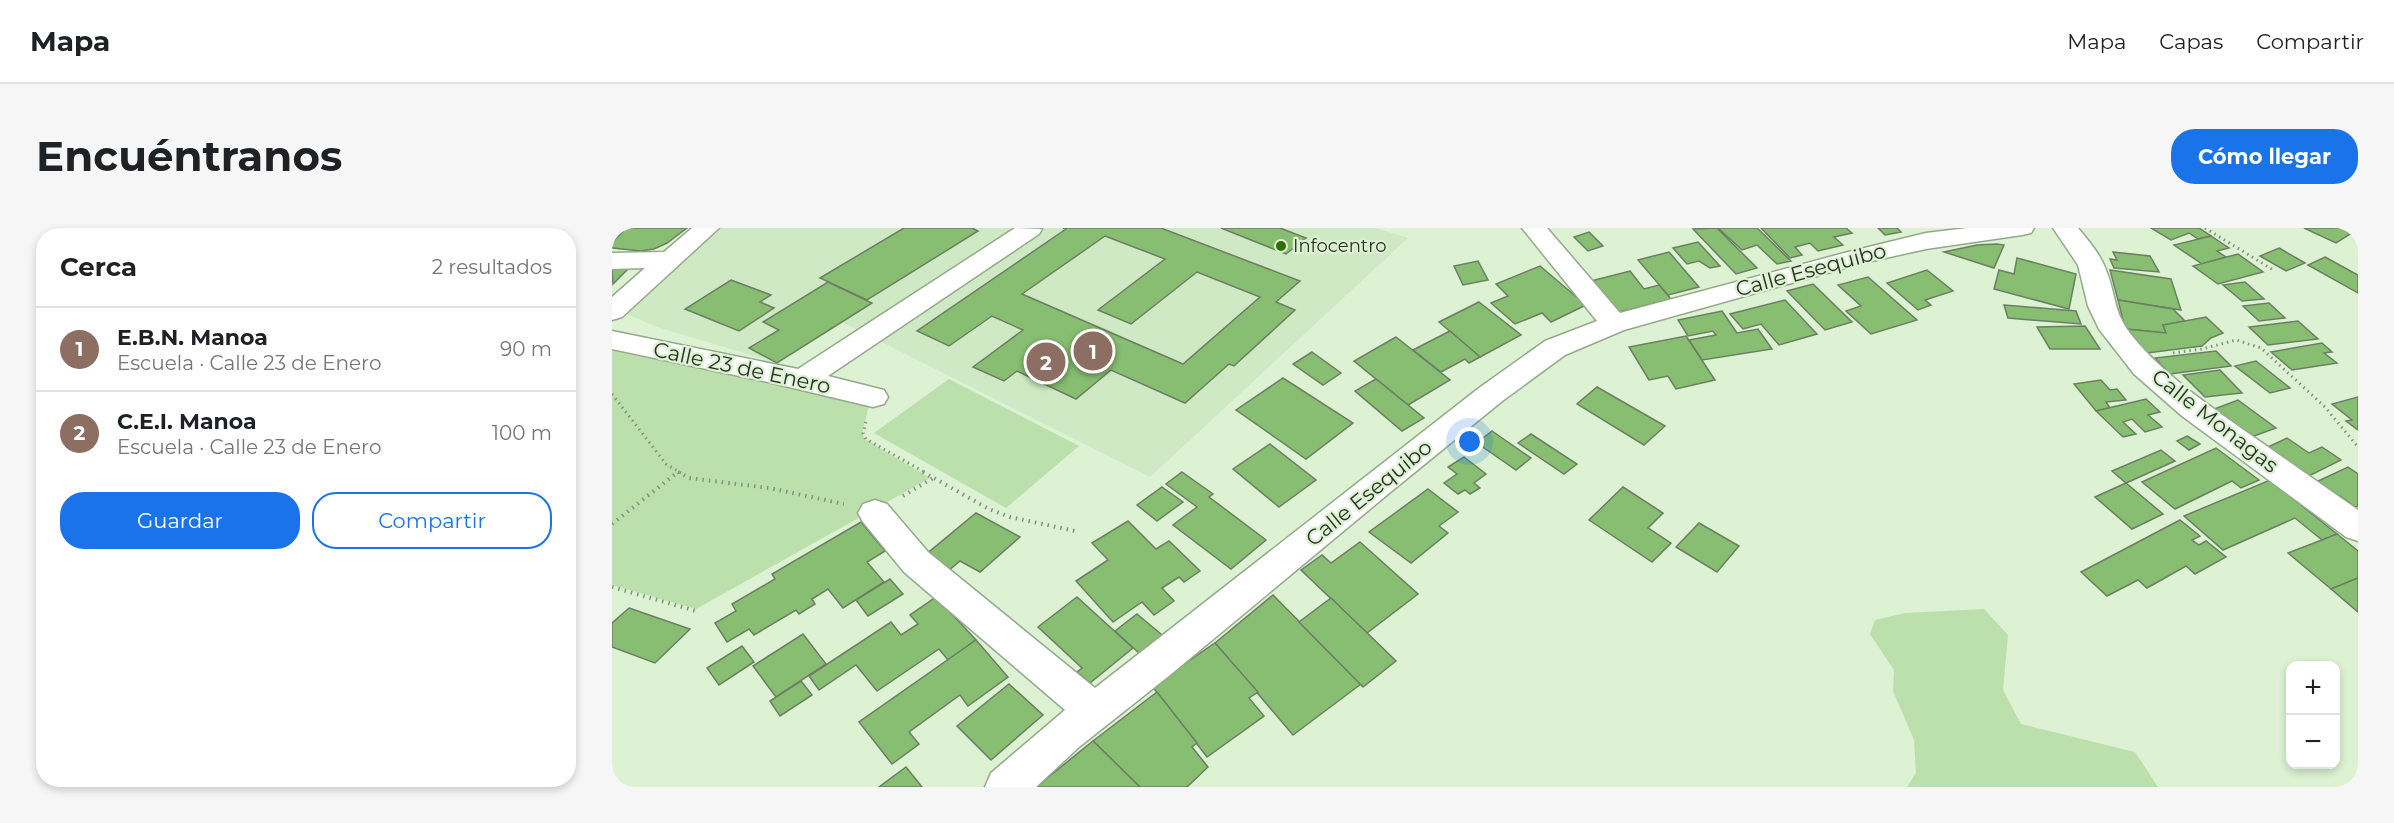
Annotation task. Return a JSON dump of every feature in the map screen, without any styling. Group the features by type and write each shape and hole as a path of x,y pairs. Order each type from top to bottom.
{"street":[{"path":"612,311 707,228"},
{"path":"1534,228 1614,324"},
{"name":"Calle Esequibo","path":"1005,787 1094,711 1490,394 1555,348 1614,324 1892,249 1969,234 2022,228"},
{"name":"Calle Monagas","path":"2065,228 2086,254 2092,266 2106,319 2136,358 2171,392 2193,409 2358,528"},
{"path":"802,380 1030,229"},
{"path":"612,261 669,260"},
{"name":"Calle 23 de Enero","path":"612,340 873,397"},
{"path":"875,513 916,562 1094,711"}],"path":[{"path":"2205,228 2276,271"},
{"path":"2136,358 2203,349 2227,340 2250,342 2261,348 2325,407 2358,447"},
{"path":"612,394 666,464 689,478 769,488 875,513"},
{"path":"873,397 863,433 866,440 989,509 1010,517 1075,531"},
{"path":"612,524 678,472"},
{"path":"612,587 696,611"}],"shaded area":[{"path":"718,228 1375,228 1408,238 1150,477 842,322 777,363 657,327 618,310"},
{"path":"612,341 871,398 862,433 865,439 930,478 696,609 612,585"},
{"path":"949,379 1079,446 1006,508 874,433"},
{"path":"1984,609 2008,635 2003,690 2021,724 2135,752 2158,787 1907,787 1916,773 1914,740 1893,691 1894,670 1870,634 1875,620 1905,613"}],"building":[{"path":"612,228 626,228 612,243"},
{"path":"626,228 687,228 667,243 654,249 641,251 612,248 612,243"},
{"path":"904,228 972,228 978,231 867,300 820,278"},
{"path":"1063,228 1161,228 1300,281 1276,302 1295,310 1234,366 1229,364 1185,403 1111,370 1076,399 1017,371 1004,381 973,367 1023,330 992,316 949,346 917,331 1066,229","holes":["1105,236 1165,259 1098,310 1131,324 1197,272 1260,297 1183,364 1022,294"]},
{"name":"Infocentro","path":"1221,228 1280,228 1306,238 1286,254"},
{"path":"1717,228 1757,268 1736,274 1693,229"},
{"path":"1718,228 1757,228 1791,261 1777,264 1757,245 1742,250"},
{"path":"1761,228 1846,228 1852,233 1834,237 1843,245 1818,251 1810,243 1795,247 1802,255 1790,258"},
{"path":"1878,228 1897,228 1901,232 1885,235"},
{"path":"2151,228 2199,228 2211,236 2198,239 2189,233 2171,240"},
{"path":"2304,228 2358,228 2358,229 2336,243"},
{"path":"1589,232 1603,246 1588,251 1574,237"},
{"path":"2211,236 2229,248 2217,251 2226,257 2202,264 2174,245"},
{"path":"1698,242 1720,266 1710,268 1699,261 1687,264 1673,248"},
{"path":"1977,245 2004,245 1994,268 1944,252"},
{"path":"2279,248 2305,263 2286,271 2260,256"},
{"path":"1669,252 1699,287 1668,295 1638,260"},
{"path":"2113,252 2150,256 2159,272 2114,268 2110,259 2117,260"},
{"path":"2238,254 2263,272 2218,284 2193,266"},
{"path":"2325,257 2358,275 2358,293 2308,265"},
{"path":"2017,258 2076,274 2069,309 1994,289 1999,270 2014,274"},
{"path":"1478,261 1488,280 1463,285 1454,266"},
{"path":"1540,266 1586,305 1551,322 1542,313 1515,324 1491,303 1508,296 1496,284"},
{"path":"612,269 628,269 613,284"},
{"path":"1927,270 1953,291 1925,300 1931,305 1918,310 1887,283"},
{"path":"2110,270 2171,279 2181,310 2118,300"},
{"path":"1630,271 1644,289 1659,285 1671,299 1616,313 1591,281"},
{"path":"1868,277 1917,320 1871,334 1846,311 1861,306 1838,285"},
{"path":"731,280 771,295 760,302 774,308 739,331 685,309"},
{"path":"828,282 872,303 777,363 749,348 779,330 763,322"},
{"path":"2245,282 2264,299 2242,301 2223,285"},
{"path":"1813,284 1852,322 1825,330 1787,291"},
{"path":"1785,300 1817,334 1779,345 1761,324 1743,329 1730,314"},
{"path":"2118,300 2173,309 2185,321 2163,325 2166,333 2125,329"},
{"path":"1479,302 1521,335 1480,357 1439,322"},
{"path":"2269,303 2285,318 2259,321 2243,306"},
{"path":"2004,305 2076,311 2081,324 2008,318"},
{"path":"1722,311 1737,333 1758,329 1772,349 1702,360 1689,340 1716,335 1713,331 1688,336 1678,320"},
{"path":"2206,317 2223,333 2211,338 2202,346 2147,353 2125,329 2166,333 2163,325"},
{"path":"2298,321 2318,339 2268,345 2249,327"},
{"path":"2085,326 2100,349 2050,349 2037,327"},
{"path":"1450,331 1480,357 1469,363 1465,359 1441,372 1413,350"},
{"path":"1686,336 1715,380 1676,389 1668,376 1649,380 1629,347"},
{"path":"1396,337 1450,380 1408,405 1354,361"},
{"path":"2322,343 2332,352 2324,353 2337,363 2292,370 2271,352"},
{"path":"2216,351 2231,366 2170,374 2155,358"},
{"path":"1312,352 1341,373 1323,385 1293,364"},
{"path":"2256,361 2290,388 2270,393 2235,366"},
{"path":"2220,370 2242,393 2205,397 2183,375"},
{"path":"1283,378 1353,423 1306,459 1236,410"},
{"path":"1376,379 1424,418 1402,431 1355,391"},
{"path":"2101,380 2110,390 2117,389 2126,400 2106,402 2110,408 2096,411 2074,384"},
{"path":"1597,387 1665,426 1644,445 1577,404"},
{"path":"2358,397 2358,430 2346,421 2352,420 2332,404"},
{"path":"2146,399 2160,412 2148,415 2162,427 2145,432 2132,419 2123,422 2136,434 2123,437 2096,411"},
{"path":"2238,400 2276,428 2246,439 2209,411"},
{"path":"1492,431 1531,458 1516,470 1477,443"},
{"path":"1531,434 1577,464 1564,474 1518,443"},
{"path":"2187,436 2200,444 2189,450 2177,441"},
{"path":"2287,438 2309,453 2322,447 2341,460 2307,477 2266,448"},
{"path":"1270,444 1316,480 1279,507 1233,469"},
{"path":"2216,448 2259,480 2241,488 2232,481 2175,509 2142,482"},
{"path":"2161,450 2175,461 2126,483 2112,471"},
{"path":"1464,457 1486,474 1474,483 1480,488 1470,494 1465,490 1458,494 1444,483 1457,474 1448,467"},
{"path":"2348,467 2358,474 2358,506 2355,507 2340,496 2335,499 2314,483"},
{"path":"1182,472 1213,494 1209,497 1266,540 1231,569 1173,525 1197,507 1166,484"},
{"path":"2270,480 2337,534 2322,540 2295,518 2223,550 2184,516"},
{"path":"2126,483 2163,514 2132,529 2095,497"},
{"path":"1162,487 1183,502 1157,521 1137,505"},
{"path":"1623,487 1663,513 1648,528 1671,543 1652,562 1589,520"},
{"path":"1428,489 1458,512 1439,526 1448,533 1411,563 1369,532"},
{"path":"976,513 1020,537 980,572 960,561 948,571 924,556"},
{"path":"2180,520 2200,536 2192,540 2199,545 2206,541 2226,557 2195,574 2186,566 2147,588 2138,580 2107,596 2081,572"},
{"path":"1128,521 1156,549 1169,541 1200,571 1184,582 1179,577 1162,588 1174,601 1154,615 1142,602 1113,622 1076,581 1108,560 1092,543"},
{"path":"861,522 885,551 867,562 884,582 843,608 828,589 812,599 815,604 799,614 796,610 754,635 749,629 727,642 715,623 736,611 732,604 775,579 772,574"},
{"path":"1699,523 1739,546 1717,572 1676,547"},
{"path":"2337,534 2358,551 2358,578 2331,589 2288,553"},
{"path":"1360,542 1418,594 1367,633 1301,570 1322,555 1331,563"},
{"path":"2358,578 2358,612 2331,589"},
{"path":"890,579 903,594 868,616 856,600"},
{"path":"1273,595 1361,684 1293,735 1215,643"},
{"path":"936,597 976,640 948,660 939,649 877,691 856,665 819,690 809,676 891,622 901,635 918,624 910,615"},
{"path":"1077,597 1133,648 1090,683 1077,672 1082,668 1038,627"},
{"path":"1331,598 1396,661 1363,687 1299,622"},
{"path":"629,608 690,629 655,663 612,647 612,623"},
{"path":"1137,614 1162,635 1140,654 1115,631"},
{"path":"803,634 826,664 776,697 753,666"},
{"path":"976,640 1008,677 968,706 960,695 909,732 919,744 892,764 859,722"},
{"path":"1215,643 1258,692 1249,698 1264,716 1207,757 1152,686"},
{"path":"742,646 754,662 719,685 707,668"},
{"path":"801,681 812,695 780,716 770,701"},
{"path":"1009,684 1043,715 991,760 957,726"},
{"path":"1157,692 1197,743 1192,747 1208,767 1187,787 1140,787 1093,741"},
{"path":"1093,741 1140,787 1036,787"},
{"path":"906,767 922,787 879,787"}],"place":[{"name":"Infocentro","path":"1281,246"},
{"name":"E.B.N. Manoa","path":"1093,351"},
{"name":"C.E.I. Manoa","path":"1046,362"}]}
